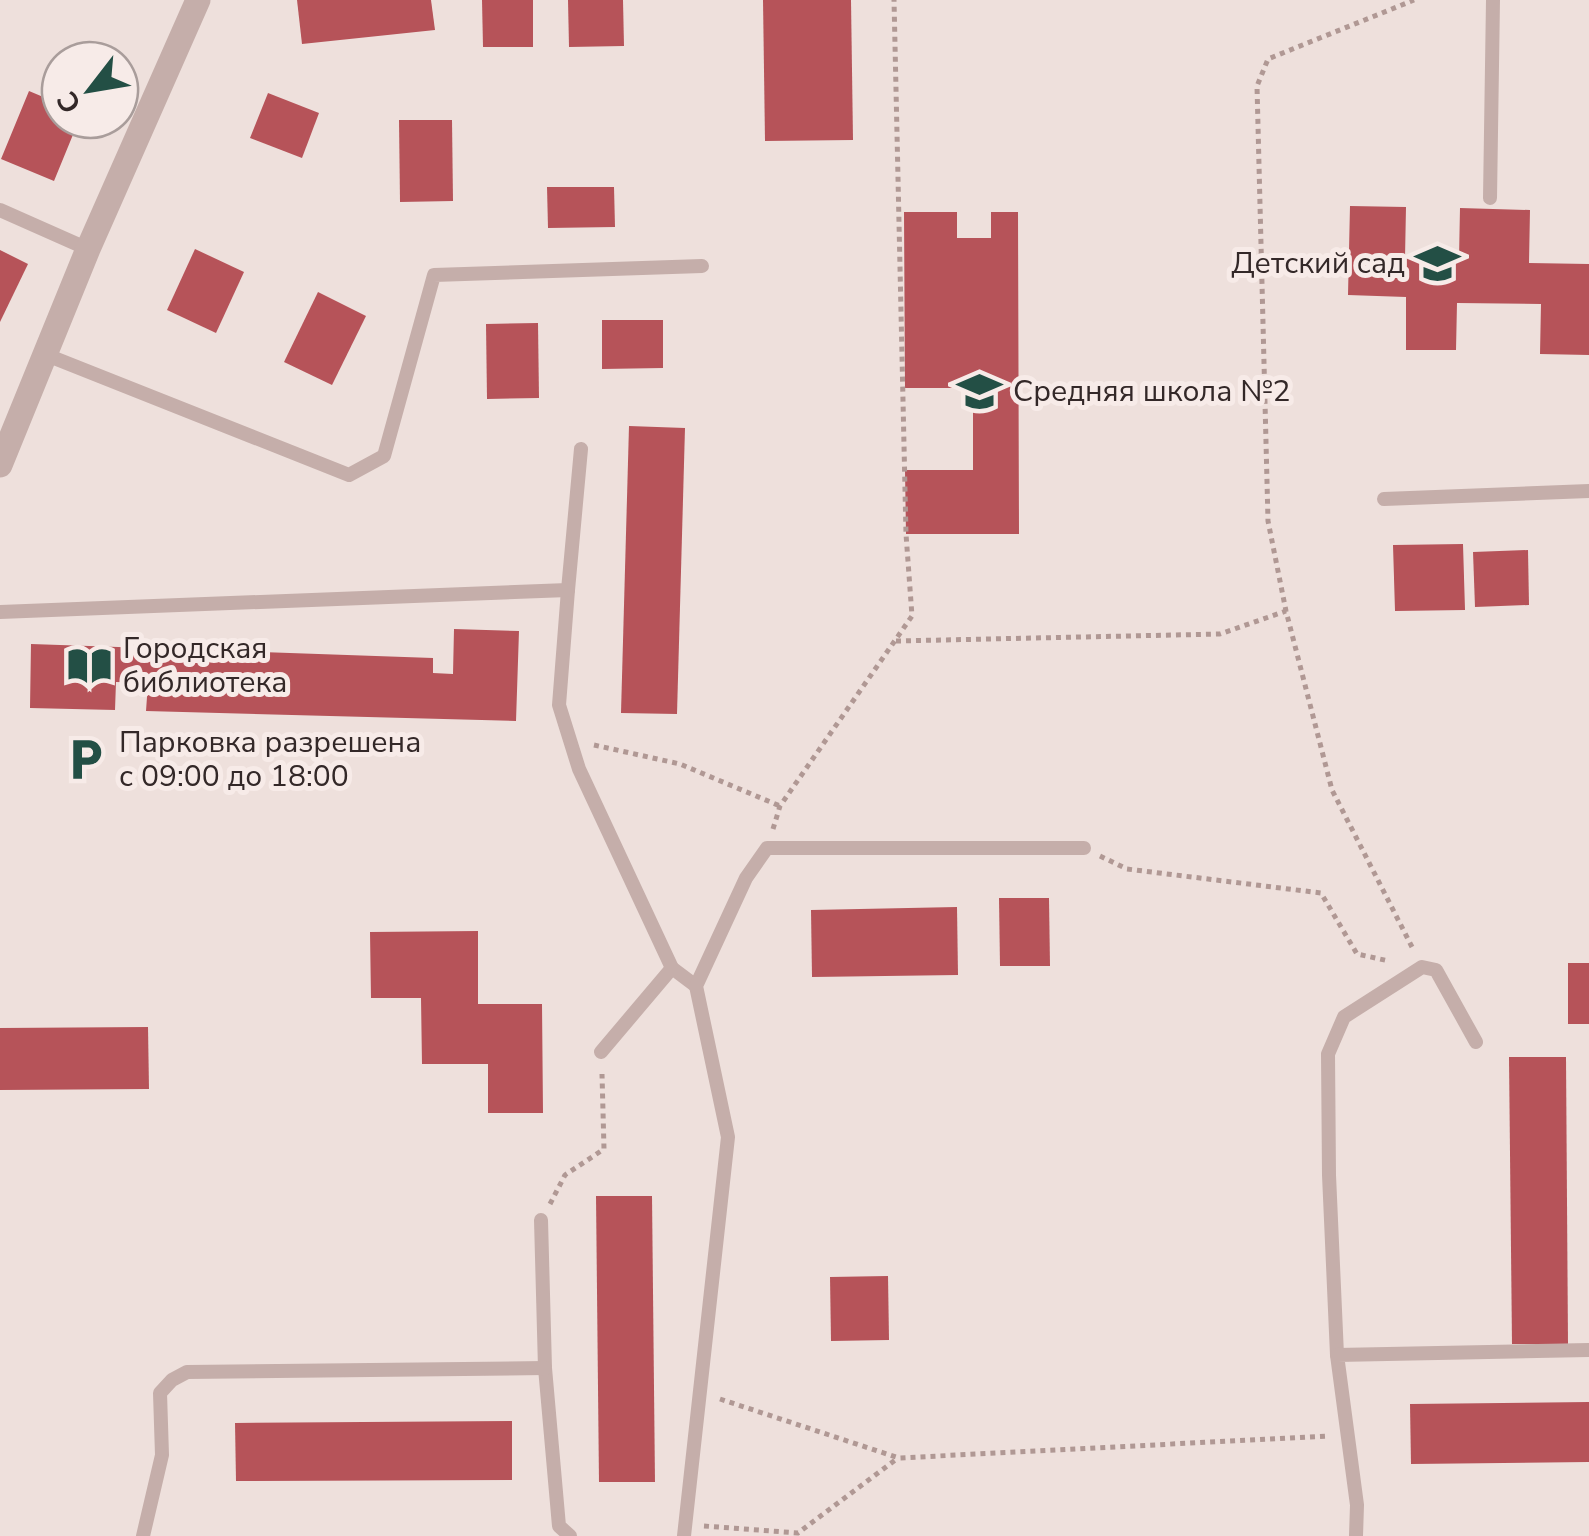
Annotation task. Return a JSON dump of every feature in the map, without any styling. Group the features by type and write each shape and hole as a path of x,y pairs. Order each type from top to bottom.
{"street":[{"path":"0,465 88,249 198,0"}],"lane":[{"path":"1490,198 1494,0"},
{"path":"0,210 88,249"},
{"path":"44,354 349,475 384,456 434,276 702,266"},
{"path":"582,449 560,705 579,770 672,968 696,986"},
{"path":"1384,499 1589,491"},
{"path":"0,612 568,590"},
{"path":"685,1530 728,1138 696,986 746,878 767,848 1084,848"},
{"path":"1356,1536 1357,1505 1336,1355 1328,1054 1344,1017 1422,967 1436,970 1476,1042"},
{"path":"602,1052 672,968"},
{"path":"542,1220 545,1368 559,1526 570,1536"},
{"path":"1336,1355 1589,1350"},
{"path":"144,1536 162,1455 160,1394 172,1380 187,1372 545,1368"}],"path":[{"path":"767,848 780,806 912,616 906,534 894,0"},
{"path":"1414,0 1268,59 1258,86 1268,522 1286,611 1332,790 1422,967"},
{"path":"896,642 1220,634 1286,611"},
{"path":"571,744 601,746 680,764 780,806"},
{"path":"1084,848 1127,870 1321,894 1357,954 1422,967"},
{"path":"542,1220 564,1176 604,1149 602,1052"},
{"path":"701,1393 899,1458 1347,1436"},
{"path":"685,1530 798,1532 899,1458"}],"building":[{"path":"297,0 431,0 435,30 302,44"},
{"path":"482,0 533,0 533,47 483,47"},
{"path":"568,0 623,0 624,46 569,47"},
{"path":"763,0 851,0 853,140 765,141"},
{"path":"29,91 40,96 40,140 71,140 54,181 1,159"},
{"path":"268,93 319,113 302,158 250,138"},
{"path":"399,120 452,120 453,201 400,202"},
{"path":"547,187 614,187 615,227 548,228"},
{"path":"1350,206 1406,207 1405,258 1459,259 1460,208 1530,210 1529,263 1589,264 1589,355 1540,354 1541,304 1457,303 1456,350 1406,350 1406,297 1348,295"},
{"path":"904,212 957,212 957,238 991,238 991,212 1018,212 1019,534 906,534 905,470 973,470 973,388 905,388"},
{"path":"195,249 244,272 216,333 167,310"},
{"path":"0,250 28,264 0,322"},
{"path":"318,292 366,316 332,385 284,362"},
{"path":"602,320 663,320 663,368 602,369"},
{"path":"538,323 539,398 487,399 486,324"},
{"path":"629,426 685,428 677,714 621,713"},
{"path":"1463,544 1465,610 1395,611 1393,545"},
{"path":"1528,550 1529,605 1475,607 1473,552"},
{"path":"454,629 519,631 516,721 146,711 148,683 116,682 115,710 30,708 31,644 433,658 433,673 453,674"},
{"path":"999,898 1049,898 1050,966 1000,966"},
{"path":"957,907 958,975 812,977 811,910"},
{"path":"478,931 478,1004 542,1004 543,1113 488,1113 488,1064 422,1064 421,998 371,998 370,932"},
{"path":"1568,963 1589,963 1589,1024 1568,1024"},
{"path":"148,1027 149,1089 0,1090 0,1028"},
{"path":"1509,1057 1566,1057 1568,1344 1512,1344"},
{"path":"596,1196 652,1196 655,1482 599,1482"},
{"path":"888,1276 889,1340 831,1341 830,1277"},
{"path":"1589,1402 1589,1462 1411,1464 1410,1404"},
{"path":"512,1421 512,1480 236,1481 235,1423"}],"place":[{"name":"Детский сад","path":"1438,263"},
{"name":"Средняя школа №2","path":"980,391"},
{"name":"Городская библиотека","path":"90,665"},
{"name":"Парковка разрешена с 09:00 до 18:00","path":"86,759"}]}
